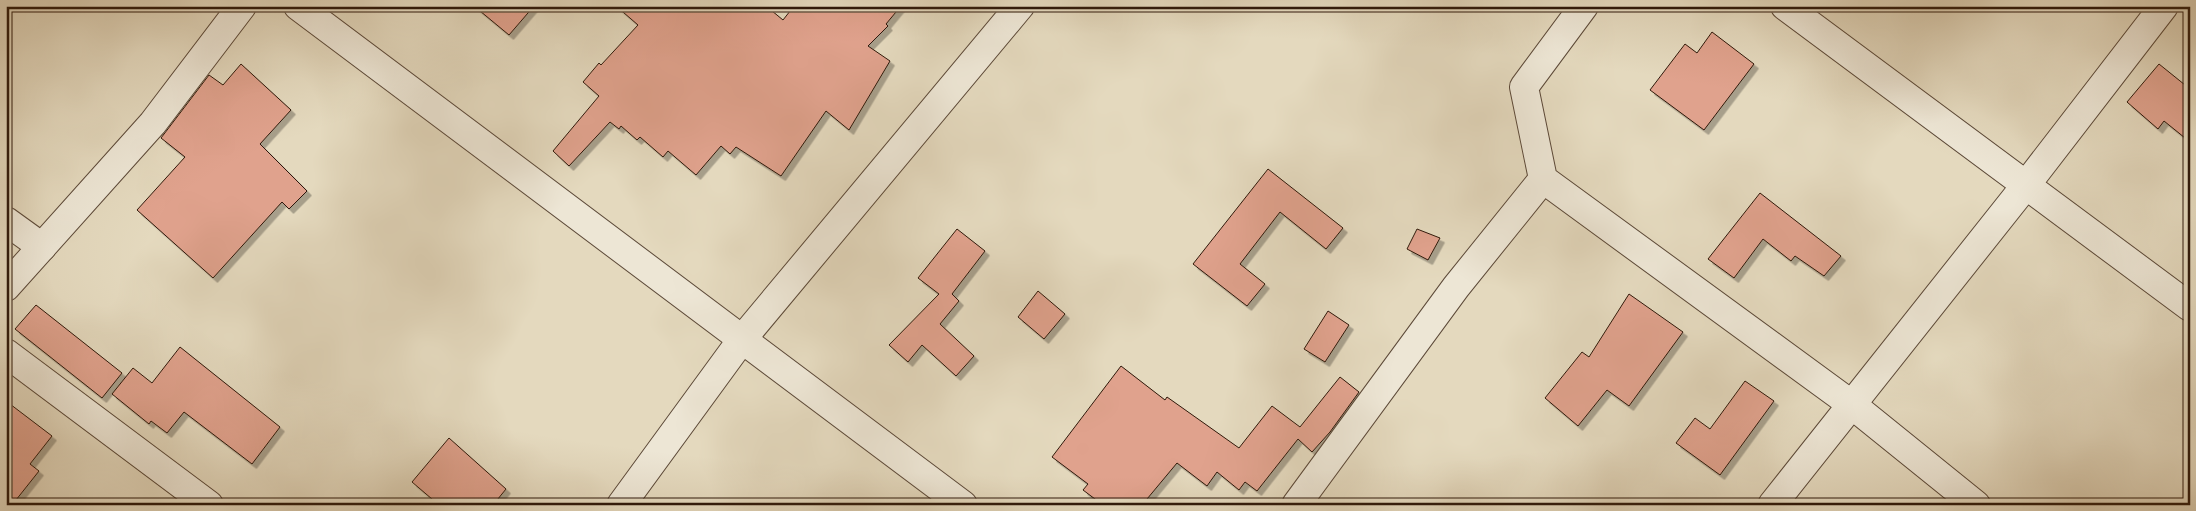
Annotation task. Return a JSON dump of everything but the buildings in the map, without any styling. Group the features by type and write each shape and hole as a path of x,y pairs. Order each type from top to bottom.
{"street":[{"path":"6,287 153,123 242,6"},
{"path":"298,6 743,338 963,505"},
{"path":"621,505 743,338 1020,6"},
{"path":"1584,6 1524,87 1542,179 1851,404 1976,505"},
{"path":"1785,6 2190,307"},
{"path":"1772,505 2026,185 2164,6"},
{"path":"1296,505 1456,287 1542,179"},
{"path":"6,221 42,246"},
{"path":"6,353 208,505"}]}
